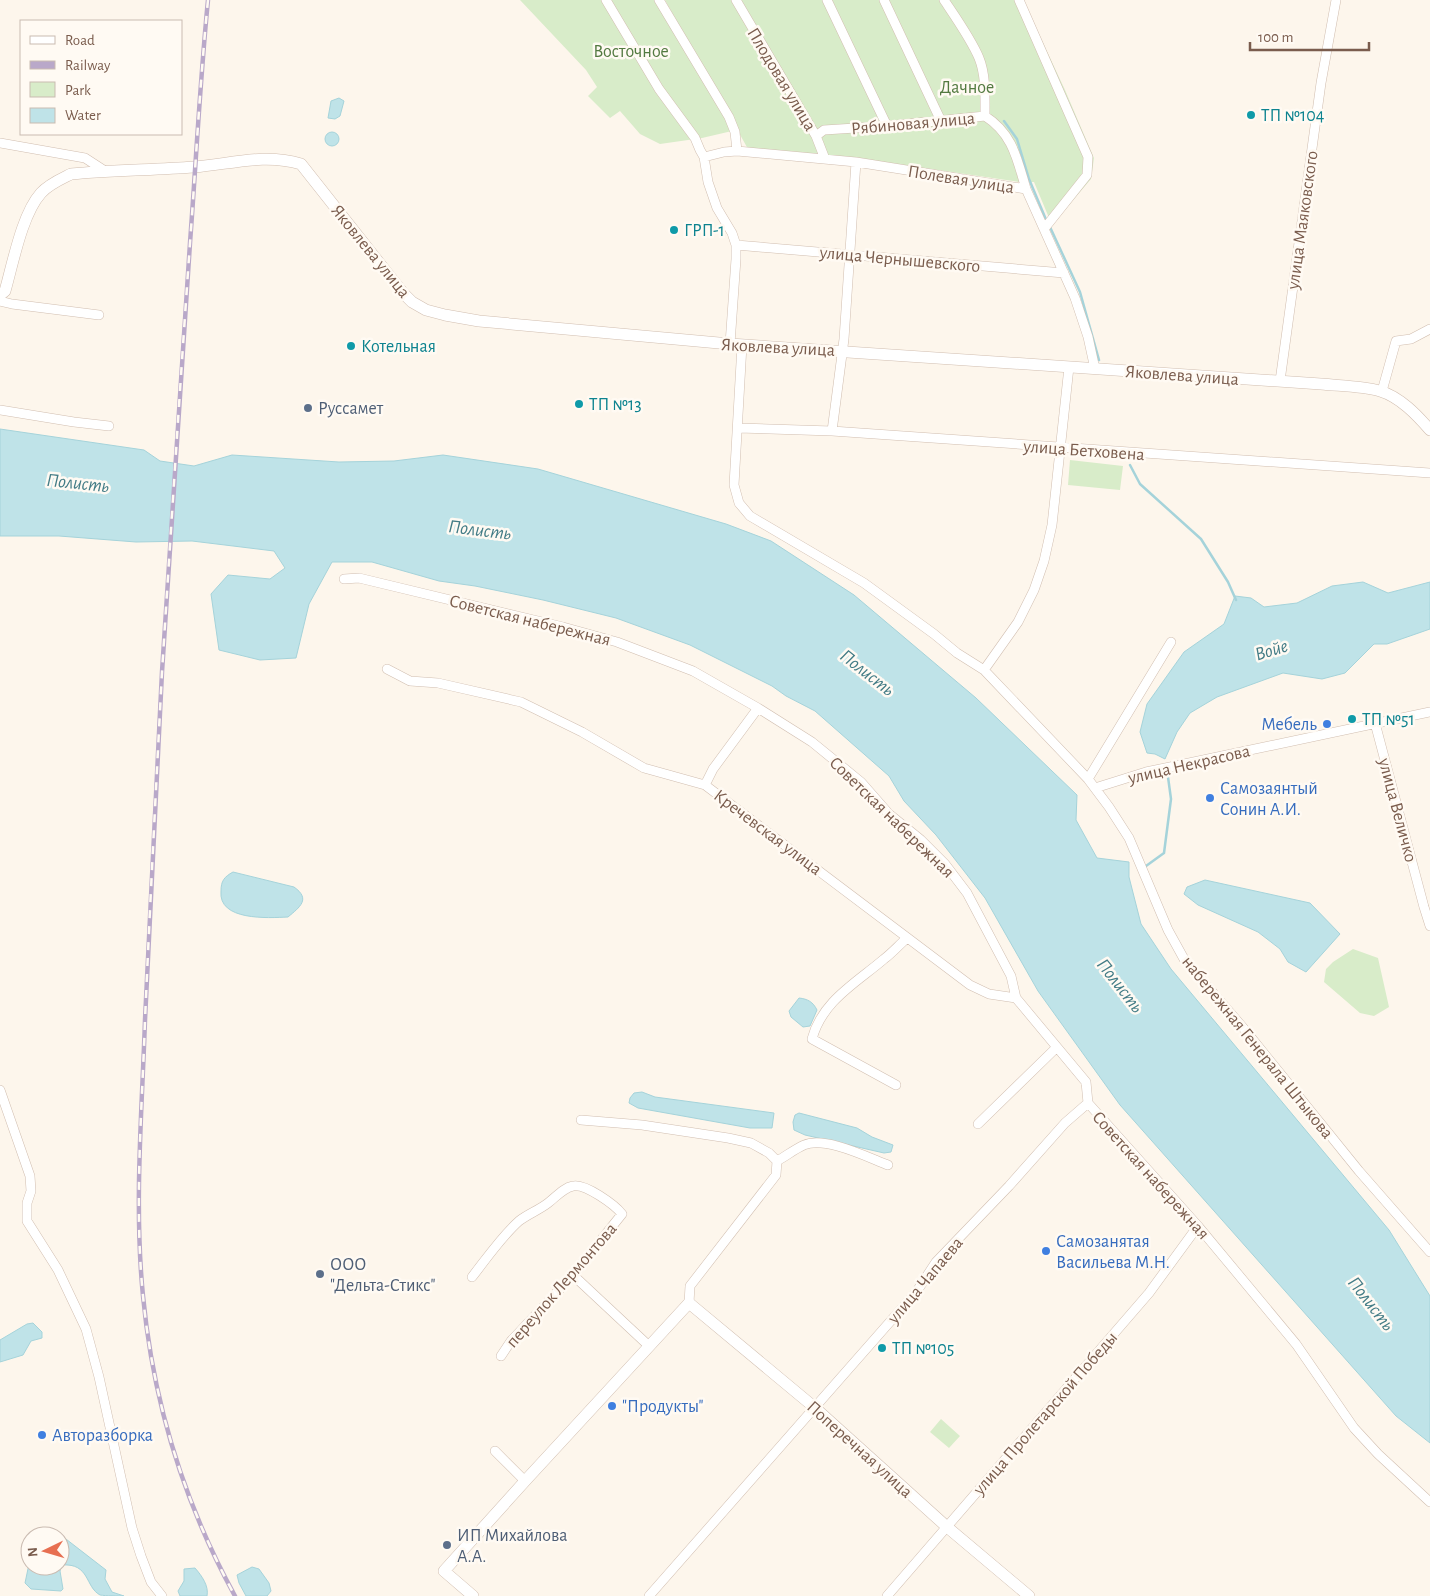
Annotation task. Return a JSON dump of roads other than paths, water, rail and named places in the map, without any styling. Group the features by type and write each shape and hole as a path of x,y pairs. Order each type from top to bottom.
{"street":[{"path":"606,0 659,89 696,138 704,158 708,182 717,208 736,245 730,344"},
{"path":"659,0 730,117 735,132 737,151"},
{"name":"Плодовая улица","path":"736,0 816,136 825,159"},
{"path":"827,0 887,126"},
{"path":"884,0 941,121"},
{"path":"944,0 979,58 984,86 985,116"},
{"path":"1019,0 1088,157 1087,175 1044,229"},
{"name":"улица Маяковского","path":"1280,382 1321,83 1336,0"},
{"name":"Рябиновая улица","path":"816,136 824,130 985,116 1002,129 1012,145 1026,189"},
{"path":"0,143 85,158 105,171"},
{"name":"Полевая улица","path":"704,158 724,152 737,151 825,159 856,162 1026,189 1075,298 1088,337 1095,369"},
{"name":"Яковлева улица","path":"0,295 4,291 26,220 33,205 42,192 71,174 168,169 271,158 285,159 301,164 412,302 426,310 445,315 479,321 742,345 1321,384 1382,392 1395,398 1409,409 1430,430"},
{"path":"832,432 842,351 856,162"},
{"name":"улица Чернышевского","path":"736,245 1064,272"},
{"path":"0,301 98,315"},
{"path":"1382,392 1396,341 1411,338 1430,329"},
{"name":"набережная Генерала Штыкова","path":"742,345 734,486 739,502 750,516 864,583 957,653 984,670 1088,779 1129,838 1168,930 1184,959 1245,1030 1359,1171 1430,1252"},
{"path":"984,670 1018,622 1034,590 1039,575 1052,525 1062,448 1069,367"},
{"path":"0,410 109,426"},
{"name":"улица Бетховена","path":"738,428 832,432 1430,473"},
{"name":"Советская набережная","path":"344,579 359,578 563,627 617,642 693,671 758,708 812,742 861,782 889,814 921,840 945,864 967,892 1011,976 1016,998 1086,1082 1088,1103 1198,1226 1296,1344 1354,1428 1378,1454 1430,1502"},
{"path":"1088,779 1171,642"},
{"name":"Кречевская улица","path":"387,669 410,681 438,683 521,702 582,732 644,768 705,785 970,985 989,994 1016,998"},
{"path":"705,785 713,769 758,708"},
{"name":"улица Некрасова","path":"1095,788 1146,772 1430,712"},
{"name":"улица Величко","path":"1375,723 1430,926"},
{"path":"896,1085 812,1039 816,1025 829,1006 906,938"},
{"path":"978,1124 1056,1048"},
{"path":"0,1090 30,1176 31,1191 27,1203 27,1221 58,1270 86,1329 99,1377 132,1528 151,1582 162,1596"},
{"name":"улица Чапаева","path":"649,1596 917,1291 936,1262 1009,1186 1065,1123 1088,1103"},
{"path":"473,1596 444,1572 689,1302 690,1286 776,1175 777,1161 769,1153 751,1143 642,1125 581,1120"},
{"path":"777,1161 806,1144 818,1143 843,1148 888,1165"},
{"name":"переулок Лермонтова","path":"472,1276 507,1233 521,1220 560,1193 574,1186 584,1187 616,1207 622,1214 573,1275 511,1341 501,1356"},
{"name":"улица Пролетарской Победы","path":"887,1596 1149,1293 1198,1226"},
{"path":"573,1275 649,1346"},
{"name":"Поперечная улица","path":"689,1302 814,1408 947,1527 1029,1596"},
{"path":"495,1451 525,1481"}],"water":[{"path":"339,98 344,101 340,116 335,119 328,118 331,101"},
{"path":"329,132 335,132 339,139 335,146 329,146 325,142 325,136"},
{"name":"Полисть","path":"0,429 144,450 160,461 194,466 232,455 339,462 394,461 443,455 538,469 726,524 771,541 854,595 976,698 1077,795 1076,820 1097,858 1129,862 1129,877 1141,924 1171,969 1389,1230 1430,1296 1430,1443 1396,1416 1120,1105 1038,991 985,898 936,835 904,801 889,776 815,711 786,696 772,686 690,645 616,618 543,600 475,586 439,581 372,562 332,562 309,604 296,658 260,660 219,650 211,594 228,575 270,579 285,568 274,551 192,541 136,542 59,536 0,536"},
{"path":"1363,582 1388,593 1430,582 1430,629 1387,644 1374,644 1345,673 1322,679 1283,673 1217,697 1190,713 1177,732 1165,759 1155,754 1147,753 1140,732 1147,704 1184,652 1224,624 1235,596 1251,598 1264,607 1297,603 1332,586"},
{"path":"233,872 294,887 302,895 302,903 288,917 269,918 236,913 227,908 222,901 221,891 224,880"},
{"path":"1205,880 1310,903 1340,934 1306,972 1288,962 1280,949 1258,932 1198,905 1184,894 1187,887"},
{"path":"799,998 810,1001 817,1010 810,1026 803,1027 791,1017 789,1011"},
{"path":"642,1092 655,1097 774,1113 772,1128 750,1128 638,1108 629,1103 634,1093"},
{"path":"799,1113 857,1128 872,1137 893,1145 891,1152 884,1153 805,1135 794,1130 793,1122 795,1115"},
{"path":"33,1323 42,1332 42,1338 31,1341 23,1355 0,1362 0,1340 27,1324"},
{"path":"70,1542 106,1570 105,1579 112,1592 124,1596 100,1595 92,1587 86,1576 78,1568 71,1565"},
{"path":"252,1567 259,1569 269,1583 271,1591 267,1596 246,1596 239,1583 237,1575"},
{"path":"195,1568 206,1585 207,1596 180,1596 178,1591 184,1581 184,1569"},
{"path":"26,1576 61,1576 63,1589 61,1591 31,1589 25,1583"}],"waterway":[{"path":"1004,121 1017,139 1029,179 1047,222"},
{"path":"1050,227 1080,292 1099,360"},
{"path":"1130,465 1140,484 1201,539 1228,582 1236,600"},
{"name":"Войе","path":"1146,866 1164,853 1171,799 1168,777"}],"railway":[{"path":"208,0 198,121 162,672 141,1123 139,1227 140,1262 148,1335 163,1413 186,1488 217,1561 235,1596"}],"place":[{"name":"ТП №104","path":"1251,115"},
{"name":"ГРП-1","path":"674,230"},
{"name":"Котельная","path":"351,346"},
{"name":"ТП №13","path":"579,404"},
{"name":"Руссамет","path":"308,408"},
{"name":"ТП №51","path":"1352,719"},
{"name":"Мебель","path":"1327,724"},
{"name":"Самозаянтый Сонин А.И.","path":"1210,798"},
{"name":"Самозанятая Васильева М.Н.","path":"1046,1251"},
{"name":"ООО \"Дельта-Стикс\"","path":"320,1274"},
{"name":"ТП №105","path":"882,1348"},
{"name":"\"Продукты\"","path":"612,1406"},
{"name":"Авторазборка","path":"42,1435"},
{"name":"ИП Михайлова А.А.","path":"447,1545"}],"park label":[{"name":"Восточное","path":"631,51"},
{"name":"Дачное","path":"967,87"}]}
